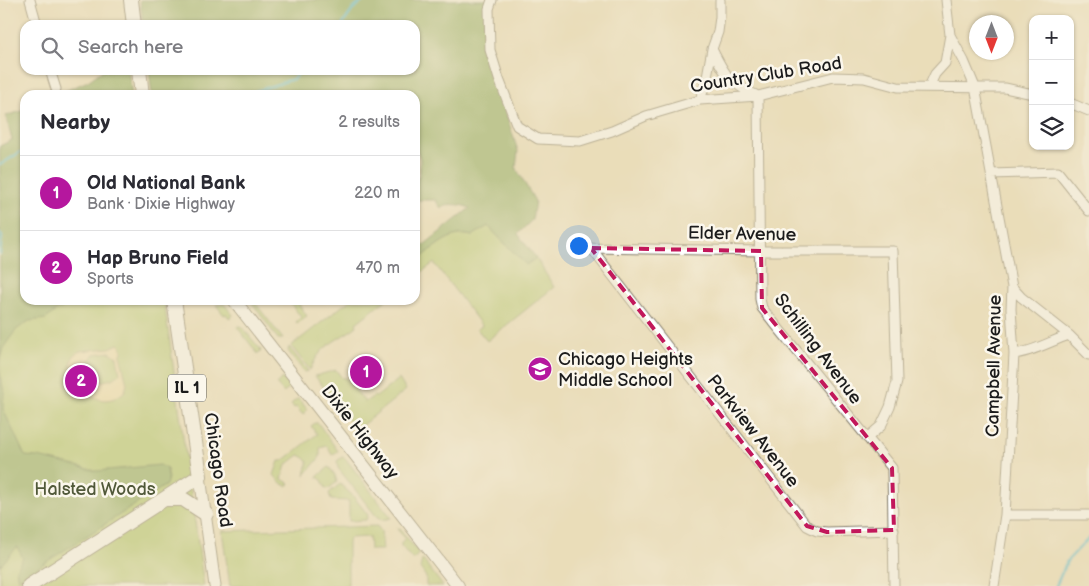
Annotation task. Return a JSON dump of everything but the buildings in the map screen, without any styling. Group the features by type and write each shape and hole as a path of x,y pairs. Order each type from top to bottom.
{"main road":[{"path":"131,0 133,20"},
{"path":"140,75 142,90"},
{"name":"Chicago Road","path":"175,305 200,476"},
{"name":"Dixie Highway","path":"238,305 458,586"},
{"path":"30,586 200,476"},
{"path":"164,499 183,499 206,514"}],"street":[{"path":"30,0 36,20"},
{"name":"Country Club Road","path":"492,0 489,9 490,50 499,79 517,126 538,139 580,141 612,131 646,116 700,100 758,96 833,77 864,78 898,87 974,86 1005,88 1029,93"},
{"path":"700,100 706,82 720,17 720,0"},
{"name":"Campbell Avenue","path":"929,86 935,74 944,63 950,35 946,0"},
{"name":"Campbell Avenue","path":"950,35 964,61 974,86 1012,287 1011,308 1014,354 1005,515 994,586"},
{"path":"712,49 728,77 739,88 758,96"},
{"path":"52,75 56,89"},
{"name":"Schilling Avenue","path":"758,96 760,299 762,308 892,468 894,586"},
{"path":"1073,105 1089,111"},
{"path":"991,174 1058,172 1089,211"},
{"name":"Parkview Avenue","path":"579,242 591,248 807,526 817,531 827,532 894,530"},
{"name":"Elder Avenue","path":"591,248 893,251 897,382 890,407 881,426 867,438"},
{"path":"1012,287 1021,297 1069,335 1089,355"},
{"path":"1014,354 1023,353 1069,335"},
{"name":"Chicago Road","path":"200,476 215,586"},
{"path":"1005,515 1089,515"}],"highlighted area":[{"path":"591,248 761,251 762,308 892,468 894,530 827,532 807,526"}],"green space":[{"path":"140,0 489,0 489,61 518,151 516,168 535,201 532,220 518,234 536,258 526,265 488,226 472,236 456,235 449,238 420,259 420,248 470,208 449,205 441,208 435,200 420,200 420,90 151,90 150,75 420,75 420,20 142,20"},
{"path":"96,75 129,75 131,90 67,90 88,81"},
{"name":"Halsted Woods","path":"20,112 20,305 165,305 204,586 0,586 0,146 12,140 6,116"},
{"path":"20,112 20,305 70,305 57,310 46,319 29,321 16,330 3,348 0,360 0,146 12,140 6,116"},
{"path":"488,226 526,265 536,258 554,287 487,341 477,329 482,326 434,263 420,273 420,259 435,247 456,235 472,236"},
{"path":"216,305 225,305 233,315 230,319 226,314 224,315"},
{"path":"254,305 257,305 283,339 278,339"},
{"path":"292,305 299,305 307,316 297,324 296,322 301,317"},
{"path":"344,305 379,305 356,323 357,326 325,348 310,370 291,346"},
{"path":"239,326 261,350 260,353 258,354 237,327"},
{"path":"289,347 308,371 304,372 288,351"},
{"path":"336,370 342,378 346,378 365,402 374,396 376,397 399,379 406,390 356,430 315,376"},
{"path":"0,372 4,392 3,409 25,456 38,457 97,471 160,465 167,469 168,478 166,485 18,580 16,569 23,558 17,547 0,566"},
{"path":"281,379 284,379 290,387 284,393 276,384"},
{"path":"297,399 307,409 303,415 291,404"},
{"path":"318,423 338,451 332,455 327,446 320,448 320,457 305,475 308,462 299,455 286,465 282,479 290,484 287,486 281,483 274,475 279,461 283,461 317,434 311,426"},
{"path":"342,457 345,458 391,518 382,520 376,516 338,468 337,461"},
{"path":"329,467 335,475 337,482 328,489 322,480 317,477"},
{"path":"340,484 353,496 368,515 366,520 349,521 349,501 331,500 329,493"},
{"path":"377,526 381,531 383,550 370,550 369,537 349,538 348,586 230,586 222,531"},
{"path":"397,529 400,529 419,553 413,560 401,546 405,538"},
{"path":"422,560 443,586 426,586 426,577 420,568"}],"sand":[{"path":"118,344 122,348 120,355 127,384 125,391 113,399 101,400 90,395 80,387 71,367 73,357 80,351 110,348","holes":["110,352 117,357 120,373 112,379 96,382 92,378 89,360 94,354"]}],"waterway":[{"path":"346,20 354,8 365,0"},
{"path":"259,90 293,79 297,75"},
{"path":"0,165 20,152"},
{"path":"0,233 2,236 0,254"},
{"path":"1056,586 1067,561 1089,538"}],"place":[{"name":"Chicago Heights Middle School","path":"540,369"},
{"name":"Old National Bank","path":"366,372"},
{"name":"Hap Bruno Field","path":"81,381"}]}
